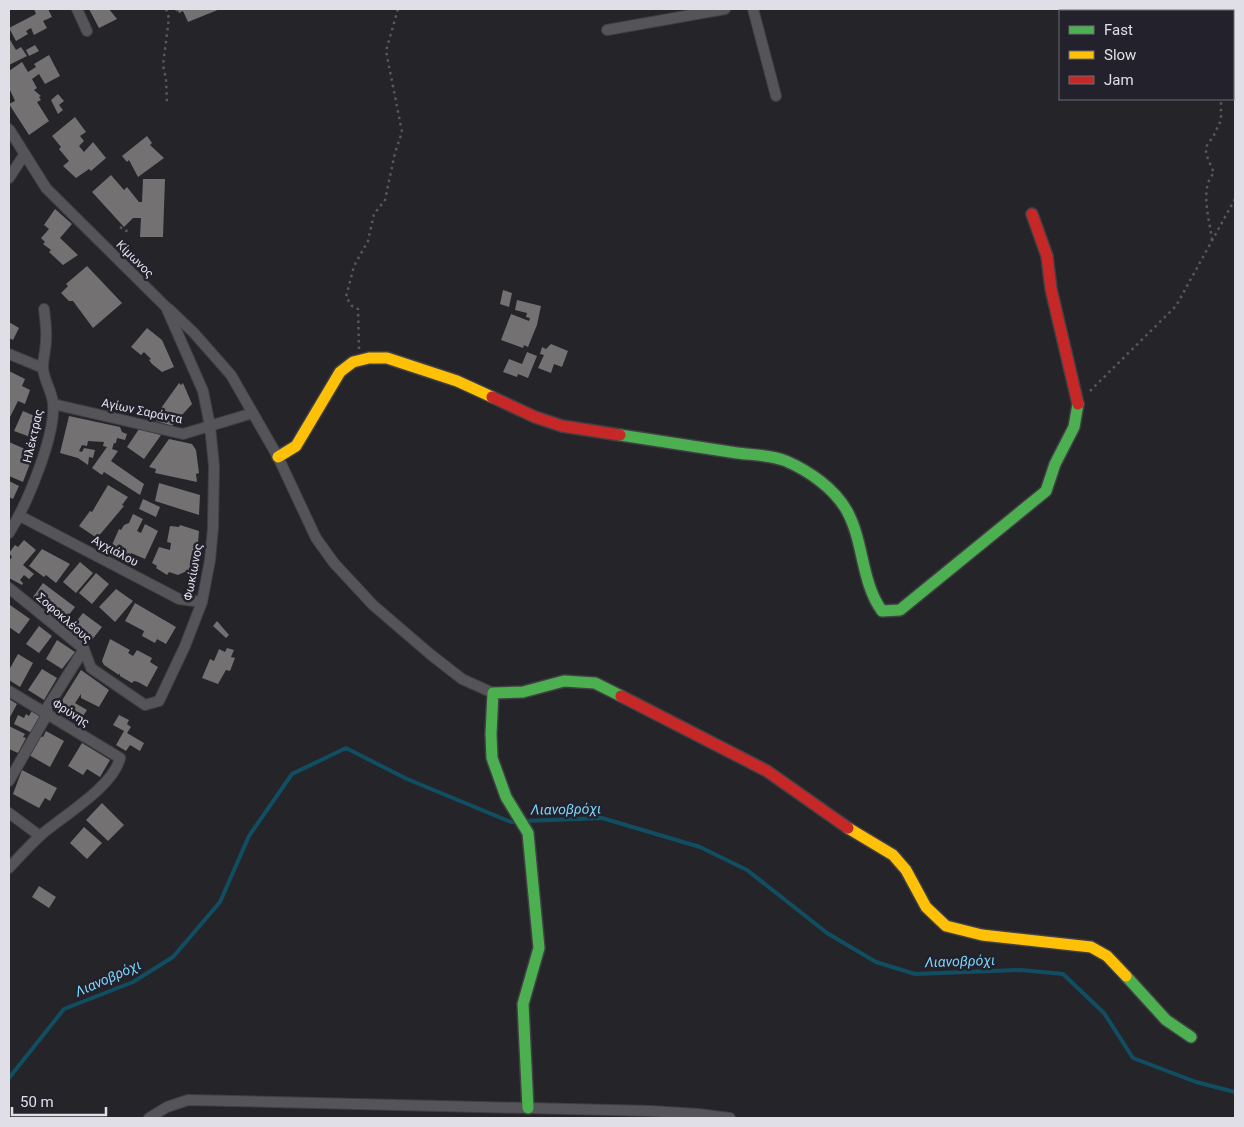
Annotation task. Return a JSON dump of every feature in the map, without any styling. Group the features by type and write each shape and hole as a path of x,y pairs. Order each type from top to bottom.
{"street":[{"path":"77,9 87,30"},
{"path":"607,30 725,9"},
{"path":"753,9 776,96"},
{"name":"Κίμωνος","path":"9,129 46,188 166,307 203,391 210,426"},
{"path":"9,178 24,155"},
{"path":"278,458 296,446 340,372 353,362 359,360 387,358 457,381 535,417 562,426 784,460 808,472 829,486 842,501 858,538 871,598 882,611 900,610 1046,491 1055,464 1072,435 1079,416 1051,289 1047,256 1032,214"},
{"path":"166,307 194,334 231,375 278,458 316,538 334,563 373,605 462,679 493,693 522,692 564,681 580,681 595,684 619,695 768,771 848,829 893,855 906,870 926,907 946,926 982,935 1091,947 1107,956 1166,1020 1191,1037"},
{"name":"Ηλέκτρας","path":"9,533 20,516 44,456 53,404 43,368 46,339 44,309"},
{"path":"9,354 43,368"},
{"name":"Αγίων Σαράντα","path":"53,404 183,434 253,413"},
{"name":"Φωκίωνος","path":"145,705 159,701 186,646 202,602 214,528 214,466 210,426"},
{"name":"Αγχιάλου","path":"20,516 179,599 202,602"},
{"name":"Σοφοκλέους","path":"9,588 84,649 91,668 145,705"},
{"path":"9,781 84,649"},
{"name":"Φρύνης","path":"9,691 47,712 120,758 118,767 95,791 40,836"},
{"path":"493,693 490,734 491,759 498,782 510,805 524,822 528,833 539,927 540,948 523,1004 528,1108"},
{"path":"9,813 40,836 9,868"},
{"path":"149,1118 167,1108 188,1100 528,1108 555,1114 650,1111 730,1118"}],"path":[{"path":"166,9 169,18 163,65 166,78 167,102"},
{"path":"176,9 179,13"},
{"path":"359,360 358,309 352,306 346,297 354,266 368,241 374,214 385,200 402,132 386,51 398,9"},
{"path":"1212,242 1206,187 1208,178 1214,173 1206,154 1206,147 1214,135 1220,120 1221,100"},
{"path":"1078,406 1091,390 1176,306 1235,199"},
{"path":"120,228 126,231 130,228"}],"building":[{"path":"34,9 48,9 52,17 43,21 47,28 34,35 31,28 26,31 28,34 16,41 9,28 36,14"},
{"path":"89,9 109,9 117,19 99,28"},
{"path":"177,9 220,9 188,22 183,11 179,13"},
{"path":"9,38 16,50 21,47 27,56 9,65"},
{"path":"35,45 39,51 29,56 26,50"},
{"path":"49,55 60,76 45,84 39,74 32,79 37,88 34,90 41,96 39,97 41,100 37,102 49,121 29,135 9,104 15,101 9,88 9,71 22,62 28,72 36,67 34,64"},
{"path":"58,94 64,101 59,105 63,110 58,114 51,100"},
{"path":"75,117 86,132 80,136 84,141 79,146 84,152 93,142 106,158 91,171 89,169 76,178 63,166 69,161 59,149 61,147 52,136"},
{"path":"147,136 152,143 150,145 164,158 138,177 129,160 127,162 122,156"},
{"path":"111,175 124,190 127,187 139,202 142,202 143,179 165,179 163,237 140,237 141,218 133,218 124,227 92,192"},
{"path":"55,209 72,224 60,238 78,255 63,265 49,252 51,250 43,244 45,242 41,238 49,229 44,225"},
{"path":"87,266 122,303 93,328 73,301 69,301 61,293 68,286 66,284"},
{"path":"503,290 512,293 509,307 500,304"},
{"path":"517,300 541,306 537,325 528,347 524,345 523,348 501,340 511,314 529,321 530,318 526,317 527,313 515,310"},
{"path":"9,322 19,328 13,340 9,338"},
{"path":"147,328 162,340 174,367 162,372 152,364 149,360 151,359 144,352 141,355 131,347"},
{"path":"551,344 568,351 562,367 554,364 551,373 538,368 544,355 540,354 542,347 546,349"},
{"path":"527,352 537,356 528,378 518,374 517,377 503,372 509,359 522,364"},
{"path":"9,371 25,379 22,386 30,390 25,404 18,401 9,419"},
{"path":"179,383 181,385 183,383 192,404 172,426 156,421 157,419 154,418"},
{"path":"23,411 37,417 32,428 36,430 33,438 14,431"},
{"path":"69,416 120,427 122,432 127,434 125,440 117,438 116,443 114,443 112,449 118,451 111,461 144,484 140,495 104,472 102,475 92,468 107,447 103,446 104,442 88,441 87,446 82,445 79,451 82,452 84,448 95,450 93,458 89,457 88,465 78,458 60,453"},
{"path":"139,429 161,435 144,459 127,447"},
{"path":"169,439 192,444 196,450 199,473 196,474 197,482 155,473 156,469 149,467"},
{"path":"9,442 34,453 23,482 9,476"},
{"path":"9,481 19,486 13,499 9,497"},
{"path":"159,483 200,495 199,515 155,501"},
{"path":"108,485 128,497 122,505 124,506 97,538 79,526 90,511 92,512"},
{"path":"143,499 160,507 156,517 139,509"},
{"path":"133,514 143,519 137,531 141,533 145,524 158,531 145,559 131,553 130,556 112,545 119,529 121,530 124,525 129,523"},
{"path":"180,525 199,531 198,543 196,543 195,565 178,575 169,572 167,575 152,563 159,547 170,550 171,543 167,542 170,526 179,527"},
{"path":"24,540 36,550 23,565 34,574 29,579 24,575 20,580 23,583 22,585 9,578 9,561 12,557 9,553 15,545 18,547"},
{"path":"42,549 70,564 56,583 29,566"},
{"path":"80,562 93,573 76,593 63,582"},
{"path":"96,573 109,584 92,604 79,593"},
{"path":"43,583 75,607 64,621 33,597"},
{"path":"116,589 133,601 115,622 99,607"},
{"path":"135,603 176,627 166,644 157,639 155,643 142,636 144,631 125,621"},
{"path":"10,605 30,619 19,634 9,627"},
{"path":"83,613 102,627 91,641 72,627"},
{"path":"217,621 229,635 226,638 213,626"},
{"path":"39,626 52,636 39,653 26,644"},
{"path":"110,639 130,650 128,653 133,656 137,650 152,658 150,662 158,667 147,687 138,682 134,681 132,683 120,676 120,673 119,675 104,665 102,661"},
{"path":"57,640 75,652 62,669 46,659"},
{"path":"227,648 234,650 231,657 235,658 230,671 226,670 218,684 202,678 210,659 214,661 219,649 225,652"},
{"path":"18,654 33,663 20,687 9,680 9,670"},
{"path":"42,669 57,678 44,700 28,690"},
{"path":"81,670 109,690 99,707 81,698 81,694 75,703 87,710 78,724 56,710"},
{"path":"9,699 17,704 9,719"},
{"path":"33,709 43,715 34,734 14,724 18,715 24,718 26,714 29,716"},
{"path":"119,715 129,720 127,724 131,727 127,733 144,743 140,751 130,745 126,751 116,745 124,731 113,725"},
{"path":"9,726 25,734 23,737 26,738 18,753 9,749"},
{"path":"46,731 64,741 50,767 29,755 40,736 43,737"},
{"path":"82,743 110,760 100,777 87,769 83,775 68,766"},
{"path":"22,770 57,788 50,801 45,798 39,808 13,794"},
{"path":"102,803 124,825 108,841 86,820"},
{"path":"84,827 102,843 87,859 70,843"},
{"path":"39,886 56,897 49,908 32,897"}],"waterway":[{"name":"Λιανοβρόχι","path":"9,1078 64,1009 133,982 173,957 220,902 249,836 292,774 346,748 407,779 511,822 518,822"},
{"name":"Λιανοβρόχι","path":"525,821 602,818 700,847 747,870 827,933 876,962 915,974 1021,970 1063,974 1104,1013 1133,1058 1196,1082 1235,1092"}],"traffic: fast":[{"path":"620,435 775,458 795,465 812,475 835,495 847,511 857,536 870,588 882,611 900,610 1046,491 1055,464 1074,427 1078,404"},
{"path":"528,1108 523,1004 539,948 528,833 506,797 492,758 493,693 523,692 564,681 595,683 621,696"},
{"path":"1126,976 1166,1020 1191,1037"}],"traffic: slow":[{"path":"278,457 296,446 340,372 353,362 369,358 387,358 457,381 492,397"},
{"path":"848,828 893,855 906,870 926,907 946,926 982,935 1091,947 1107,956 1126,976"}],"traffic: jam":[{"path":"1032,214 1047,256 1051,289 1078,404"},
{"path":"492,397 535,417 562,426 620,435"},
{"path":"621,696 767,771 848,828"}]}
